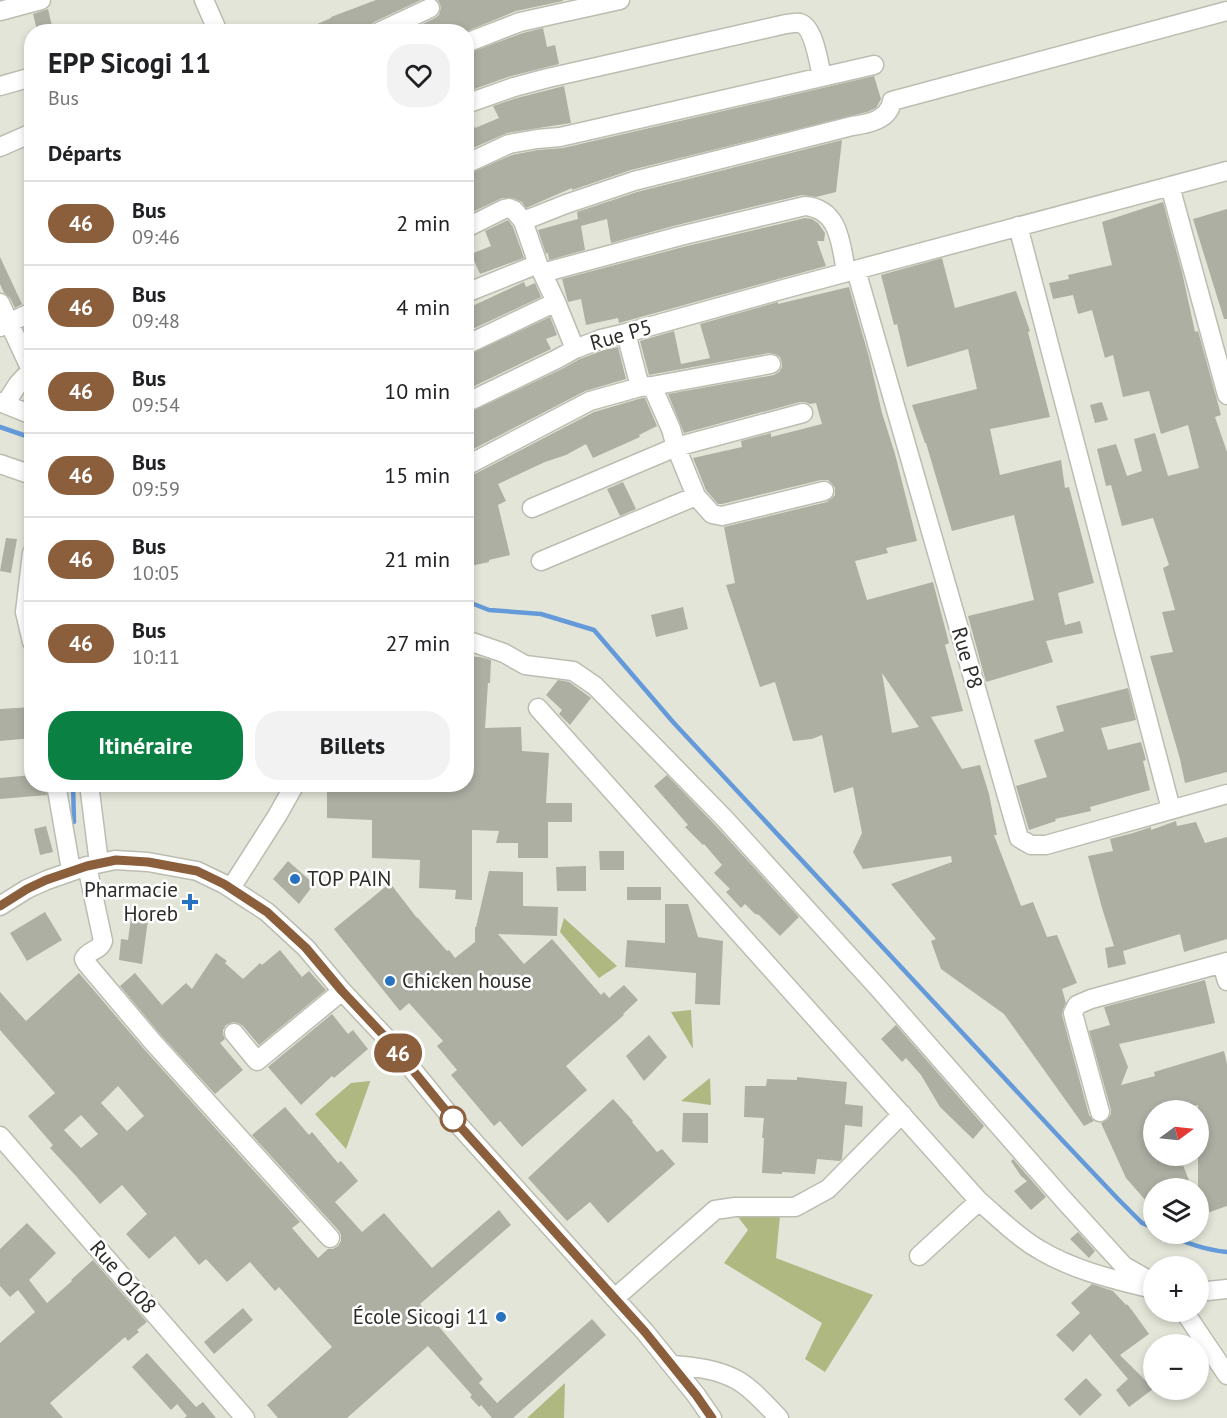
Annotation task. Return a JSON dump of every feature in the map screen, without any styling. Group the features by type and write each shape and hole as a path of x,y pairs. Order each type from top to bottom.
{"street":[{"path":"0,11 40,0"},
{"path":"204,0 214,24"},
{"path":"474,40 520,22 620,0"},
{"path":"396,24 430,8"},
{"path":"523,221 634,182 866,124 887,113 892,101 1227,11"},
{"path":"474,101 537,81 786,24 799,23 806,26 811,34 822,77"},
{"path":"474,160 509,144 537,138 560,137 874,65"},
{"path":"0,86 24,79"},
{"path":"0,147 24,136"},
{"name":"Rue P5","path":"474,399 575,349 601,339 1227,171"},
{"path":"1170,186 1227,395"},
{"path":"474,290 540,268 805,206 814,207 835,224 851,271"},
{"path":"474,224 510,208 523,221 540,268 575,349"},
{"path":"1018,226 1171,809"},
{"name":"Rue P8","path":"851,271 1019,838 1031,845 1046,845 1227,794"},
{"path":"474,341 556,302"},
{"path":"0,303 5,325 24,357"},
{"path":"5,325 24,316"},
{"path":"626,333 646,386 671,429 696,496 712,514 722,516 824,491"},
{"path":"474,462 590,401 646,386 771,364"},
{"path":"24,377 3,403 24,412"},
{"path":"532,508 676,447 803,413"},
{"path":"0,464 24,473"},
{"path":"541,561 696,496"},
{"path":"474,643 504,653 525,666 573,670 595,686 726,819 1124,1266 1143,1277"},
{"path":"537,708 979,1201 1018,1235 1061,1261 1092,1273 1143,1286"},
{"path":"59,792 86,866 103,942 101,946 86,955 84,959 87,964 152,1041 330,1238"},
{"path":"86,866 90,792"},
{"path":"231,888 290,792"},
{"path":"0,906 27,889 86,866 116,860 148,862 197,871 231,888 267,912 306,948 389,1041 447,1112 615,1298 672,1365 712,1418"},
{"path":"1100,1112 1073,1013 1077,1005 1091,999 1225,969"},
{"path":"234,1034 257,1061 342,991"},
{"path":"615,1298 715,1210 735,1207 795,1207 828,1189 902,1114"},
{"name":"Rue O108","path":"0,1136 245,1418"},
{"path":"919,1256 979,1201"},
{"path":"1209,1291 1227,1289"},
{"path":"1191,1322 1227,1375"},
{"path":"672,1365 703,1368 725,1374 752,1391 779,1418"}],"green space":[{"path":"564,918 617,966 599,978 560,932"},
{"path":"691,1010 693,1049 671,1012"},
{"path":"710,1078 711,1105 681,1101"},
{"path":"370,1081 346,1149 315,1114 351,1083"},
{"path":"781,1205 776,1258 873,1295 825,1372 805,1359 822,1323 724,1263 748,1230 738,1217"},
{"path":"565,1383 564,1418 527,1418"}],"building":[{"path":"376,0 421,0 372,24 317,24"},
{"path":"438,0 563,0 516,11 474,28 474,24 423,24 439,15"},
{"path":"48,9 52,24 36,24 33,14"},
{"path":"543,28 547,47 555,45 559,64 511,76 474,89 474,51"},
{"path":"874,76 881,99 876,108 867,112 631,170 572,190 572,188 526,208 522,202 513,198 502,198 474,211 474,172 512,155 563,148"},
{"path":"564,86 571,123 507,133 474,147 474,125 475,128 499,118 493,106"},
{"path":"842,140 836,192 816,197 802,195 611,243 607,219 581,226 585,250 549,260 548,253 546,254 538,230 578,219 577,212 637,192"},
{"path":"1163,202 1195,332 1198,331 1221,415 1215,417 1227,452 1227,772 1185,783 1150,656 1173,652 1162,612 1175,610 1163,568 1169,565 1153,518 1122,526 1111,485 1106,486 1097,449 1116,444 1127,476 1142,471 1134,439 1155,433 1168,476 1199,468 1188,425 1161,434 1149,391 1123,397 1113,355 1105,358 1092,310 1078,314 1073,295 1053,299 1049,283 1069,279 1068,275 1112,265 1102,222"},
{"path":"1227,209 1227,319 1224,319 1193,219"},
{"path":"805,218 818,223 825,233 824,241 817,241 826,266 619,323 618,318 586,325 581,299 568,302 562,279"},
{"path":"508,220 513,227 524,258 480,274 474,261 474,253 491,246 485,231"},
{"path":"0,257 22,304 15,308 0,284"},
{"path":"942,258 955,308 1016,291 1030,331 1028,332 1050,417 990,429 1000,475 1061,460 1065,488 1069,487 1094,583 1058,593 1065,625 1080,621 1083,633 1046,641 1053,662 986,682 968,616 1034,600 1014,515 952,531 926,443 912,405 977,389 968,349 907,367 897,324 894,325 881,275"},
{"path":"524,282 526,287 535,283 541,297 474,328 474,305"},
{"path":"849,287 917,541 886,548 888,553 855,561 867,600 933,582 949,643 945,645 963,711 931,717 962,769 980,765 989,794 997,835 994,835 1021,906 1033,902 1047,937 1057,935 1077,983 1062,989 1066,1003 1062,1015 1089,1115 1094,1121 1084,1126 1004,1014 941,969 931,941 936,939 891,884 952,862 951,856 863,869 853,852 862,833 853,787 834,793 822,735 812,739 793,741 775,682 760,687 726,585 735,583 724,527 827,502 835,495 835,488 828,480 821,480 718,504 706,490 693,458 742,447 741,441 771,433 771,437 822,424 816,403 800,402 684,433 668,394 774,375 782,367 780,357 769,353 649,375 640,341 674,331 681,364 710,358 700,324 778,302 778,304","holes":["882,673 919,727 892,733"]},
{"path":"550,317 557,335 546,339 551,349 474,386 474,352"},
{"path":"618,347 626,379 585,391 474,449 474,410 580,359"},
{"path":"645,398 657,426 639,435 640,437 593,458 586,444 498,484 506,501 498,505 510,555 474,565 474,474 594,412"},
{"path":"1102,402 1108,420 1095,423 1090,405"},
{"path":"623,482 636,509 620,516 607,489"},
{"path":"6,538 17,539 11,573 0,571"},
{"path":"683,607 688,629 656,637 651,615"},
{"path":"474,657 491,660 485,728 521,727 522,751 549,753 546,803 572,803 572,822 548,822 548,858 518,858 518,843 496,843 499,831 472,830 472,900 455,899 456,890 419,888 420,860 372,858 372,820 327,818 327,792 474,792"},
{"path":"558,680 569,682 591,698 570,725 559,714 562,710 546,695"},
{"path":"1128,688 1136,720 1101,728 1108,750 1141,742 1150,790 1090,807 1091,811 1055,819 1056,821 1029,830 1016,786 1047,777 1034,740 1064,731 1056,706"},
{"path":"24,708 24,739 0,741 0,709"},
{"path":"667,775 799,917 780,936 759,915 745,904 741,908 726,892 730,889 714,873 722,865 685,827 688,825 654,786"},
{"path":"24,776 24,792 46,792 47,795 0,799 0,778"},
{"path":"1176,821 1177,826 1196,822 1205,843 1227,837 1227,939 1184,952 1180,934 1123,951 1126,964 1108,968 1105,948 1114,946 1088,856 1113,851 1110,839 1151,827 1151,830"},
{"path":"46,826 53,852 40,855 34,829"},
{"path":"599,851 624,851 624,870 600,870"},
{"path":"288,861 314,884 299,904 273,879"},
{"path":"586,866 586,891 557,891 556,867"},
{"path":"489,871 523,872 523,906 558,907 557,936 498,934 524,964 552,939 601,995 604,992 609,998 624,985 638,1000 566,1066 587,1090 522,1147 500,1121 494,1126 451,1075 457,1070 437,1046 443,1041 409,1003 400,1011 334,929 390,883 417,918 455,958 475,942 475,927"},
{"path":"627,887 661,887 661,900 627,900"},
{"path":"665,904 688,904 698,937 723,941 720,1005 695,1004 696,973 625,967 627,940 665,943"},
{"path":"45,912 62,940 27,961 10,933"},
{"path":"131,918 148,920 142,964 119,960 121,939 128,940"},
{"path":"280,950 302,977 309,971 326,990 259,1045 243,1026 233,1022 226,1025 223,1030 225,1039 220,1043 243,1070 215,1094 120,986 135,973 162,1005 186,983 192,989 216,953 227,961 225,963 243,979 260,963 262,965"},
{"path":"79,973 144,1049 300,1222 292,1228 318,1258 328,1249 338,1246 341,1241 339,1231 252,1135 285,1107 309,1135 312,1132 338,1163 341,1161 358,1181 335,1202 362,1232 384,1213 432,1268 499,1210 511,1225 420,1304 483,1379 479,1383 497,1403 592,1319 606,1335 513,1418 492,1418 481,1405 479,1407 470,1397 472,1395 428,1346 347,1418 278,1418 267,1405 332,1347 279,1287 275,1291 250,1262 227,1282 206,1259 199,1265 175,1236 149,1259 126,1234 147,1214 122,1185 100,1204 50,1148 53,1145 28,1116 55,1093 0,1030 0,992 26,1021","holes":["118,1086 144,1116 127,1131 101,1103","81,1115 98,1134 81,1148 64,1130"]},
{"path":"1205,980 1215,1023 1119,1044 1128,1067 1121,1085 1155,1076 1154,1072 1224,1051 1227,1064 1227,1206 1209,1212 1209,1178 1198,1178 1198,1166 1209,1166 1209,1100 1143,1100 1143,1166 1183,1166 1188,1178 1143,1178 1143,1197 1126,1178 1101,1123 1108,1119 1111,1110 1089,1031 1110,1025 1104,1007"},
{"path":"332,1014 348,1034 353,1030 368,1049 334,1078 332,1076 301,1105 268,1067"},
{"path":"896,1025 984,1126 973,1139 940,1107 921,1075 906,1058 902,1062 881,1039"},
{"path":"649,1035 667,1057 644,1081 626,1056"},
{"path":"797,1077 847,1082 845,1104 863,1106 862,1127 845,1125 842,1159 840,1161 817,1159 815,1174 762,1173 764,1118 744,1117 745,1086 766,1086 767,1079 797,1080"},
{"path":"613,1099 657,1152 662,1149 675,1164 608,1223 590,1202 567,1221 528,1178"},
{"path":"683,1113 708,1113 708,1143 682,1142"},
{"path":"1013,1159 1046,1197 1031,1210 1014,1191 1027,1181 1011,1161"},
{"path":"27,1223 56,1253 29,1280 47,1303 93,1260 147,1322 128,1341 125,1337 50,1403 63,1418 0,1418 0,1343 35,1312 18,1290 10,1297 0,1286 0,1249"},
{"path":"1078,1232 1095,1251 1089,1258 1070,1239"},
{"path":"1092,1284 1113,1291 1127,1304 1149,1334 1143,1334 1143,1338 1120,1355 1143,1378 1143,1396 1129,1407 1116,1390 1128,1379 1090,1334 1073,1352 1056,1335 1080,1313 1071,1303"},
{"path":"243,1308 253,1320 214,1354 204,1342"},
{"path":"147,1353 196,1407 203,1402 216,1418 184,1418 187,1416 177,1404 171,1410 132,1367"},
{"path":"1086,1378 1102,1395 1080,1416 1064,1399"}],"waterway":[{"path":"0,427 24,435"},
{"path":"474,604 489,610 541,614 594,630 673,722 1063,1141 1143,1223"},
{"path":"73,792 74,822"},
{"path":"1192,1244 1227,1252"}],"bus line":[{"name":"46","path":"0,906 27,889 71,870 116,860 148,862 197,871 224,884 267,912 306,948 389,1041 447,1112 645,1332 712,1418"}],"place":[{"name":"TOP PAIN","path":"295,879"},
{"name":"Pharmacie Horeb","path":"190,902"},
{"name":"Chicken house","path":"390,981"},
{"name":"École Sicogi 11","path":"501,1317"}]}
